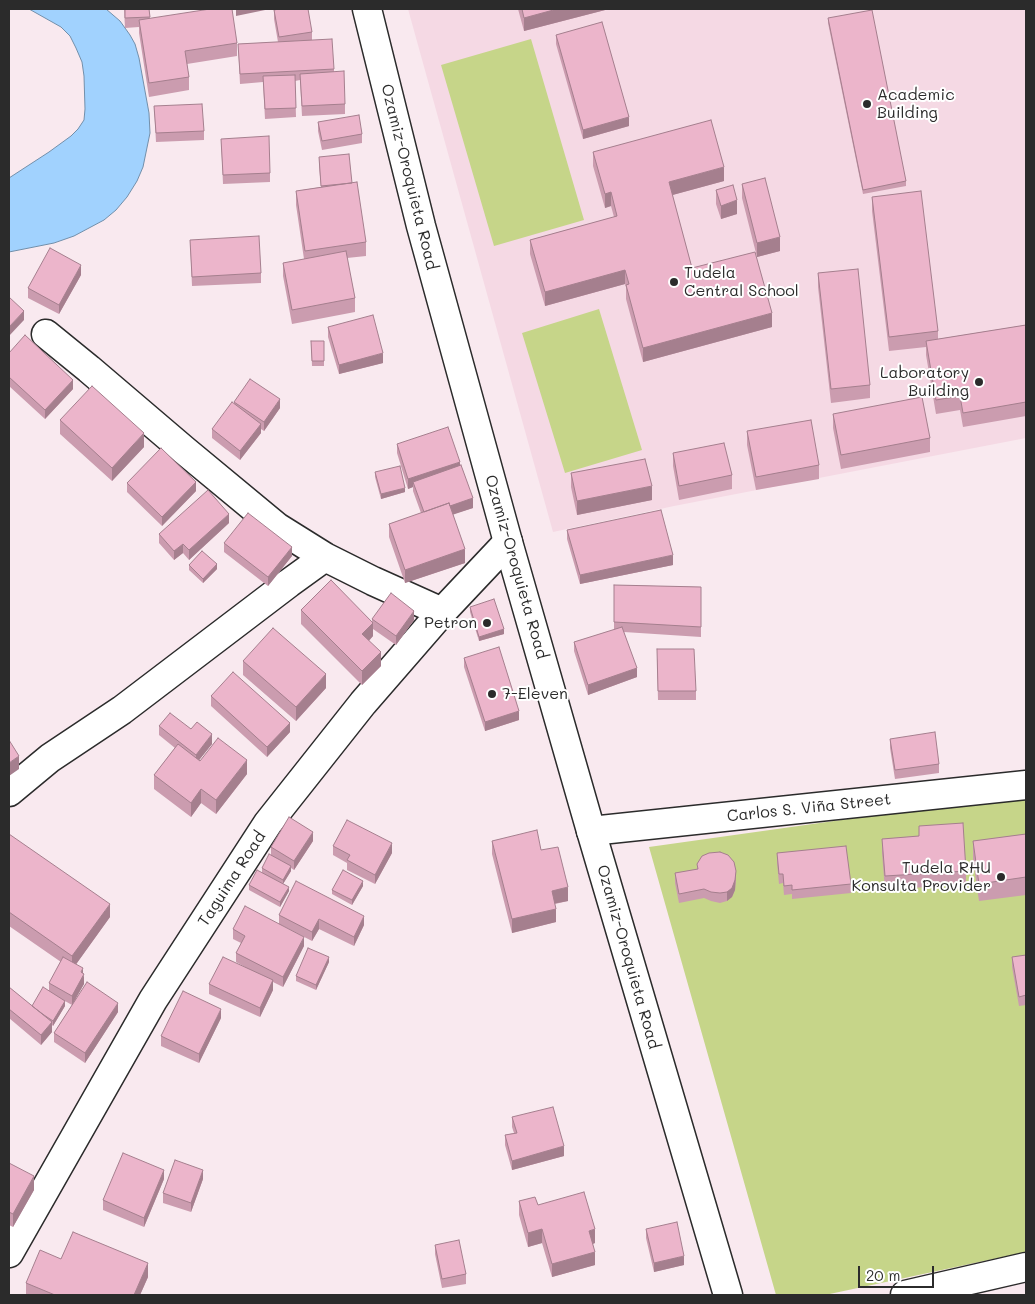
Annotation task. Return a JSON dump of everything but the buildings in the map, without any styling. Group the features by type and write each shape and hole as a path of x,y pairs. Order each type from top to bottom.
{"main road":[{"name":"Ozamiz-Oroquieta Road","path":"367,9 421,226 508,542 728,1295"},
{"path":"46,334 277,527 325,557 442,612"},
{"name":"Taguima Road","path":"9,1253 153,1000 268,823 363,703 442,612 508,542"},
{"path":"9,792 50,758 122,710 325,557"},
{"name":"Carlos S. Viña Street","path":"591,831 1026,785"},
{"path":"906,1295 1026,1267"}],"shaded area":[{"name":"Tudela Central School","path":"408,9 1026,9 1026,438 674,506 553,532"}],"green space":[{"path":"531,39 584,220 494,246 441,65"},
{"path":"599,309 642,450 565,473 522,333"},
{"path":"1026,794 1026,1252 825,1295 776,1295 649,847"}],"water":[{"path":"29,9 106,9 120,21 135,44 139,58 149,113 150,133 143,167 137,181 116,210 104,220 74,236 54,243 9,252 9,178 71,136 84,120 85,109 82,62 70,36 61,27"}],"place":[{"name":"Academic Building","path":"867,104"},
{"name":"Tudela Central School","path":"674,282"},
{"name":"Laboratory Building","path":"979,382"},
{"name":"Petron","path":"487,623"},
{"name":"7-Eleven","path":"492,694"},
{"name":"Tudela RHU Konsulta Provider","path":"1001,877"}]}
